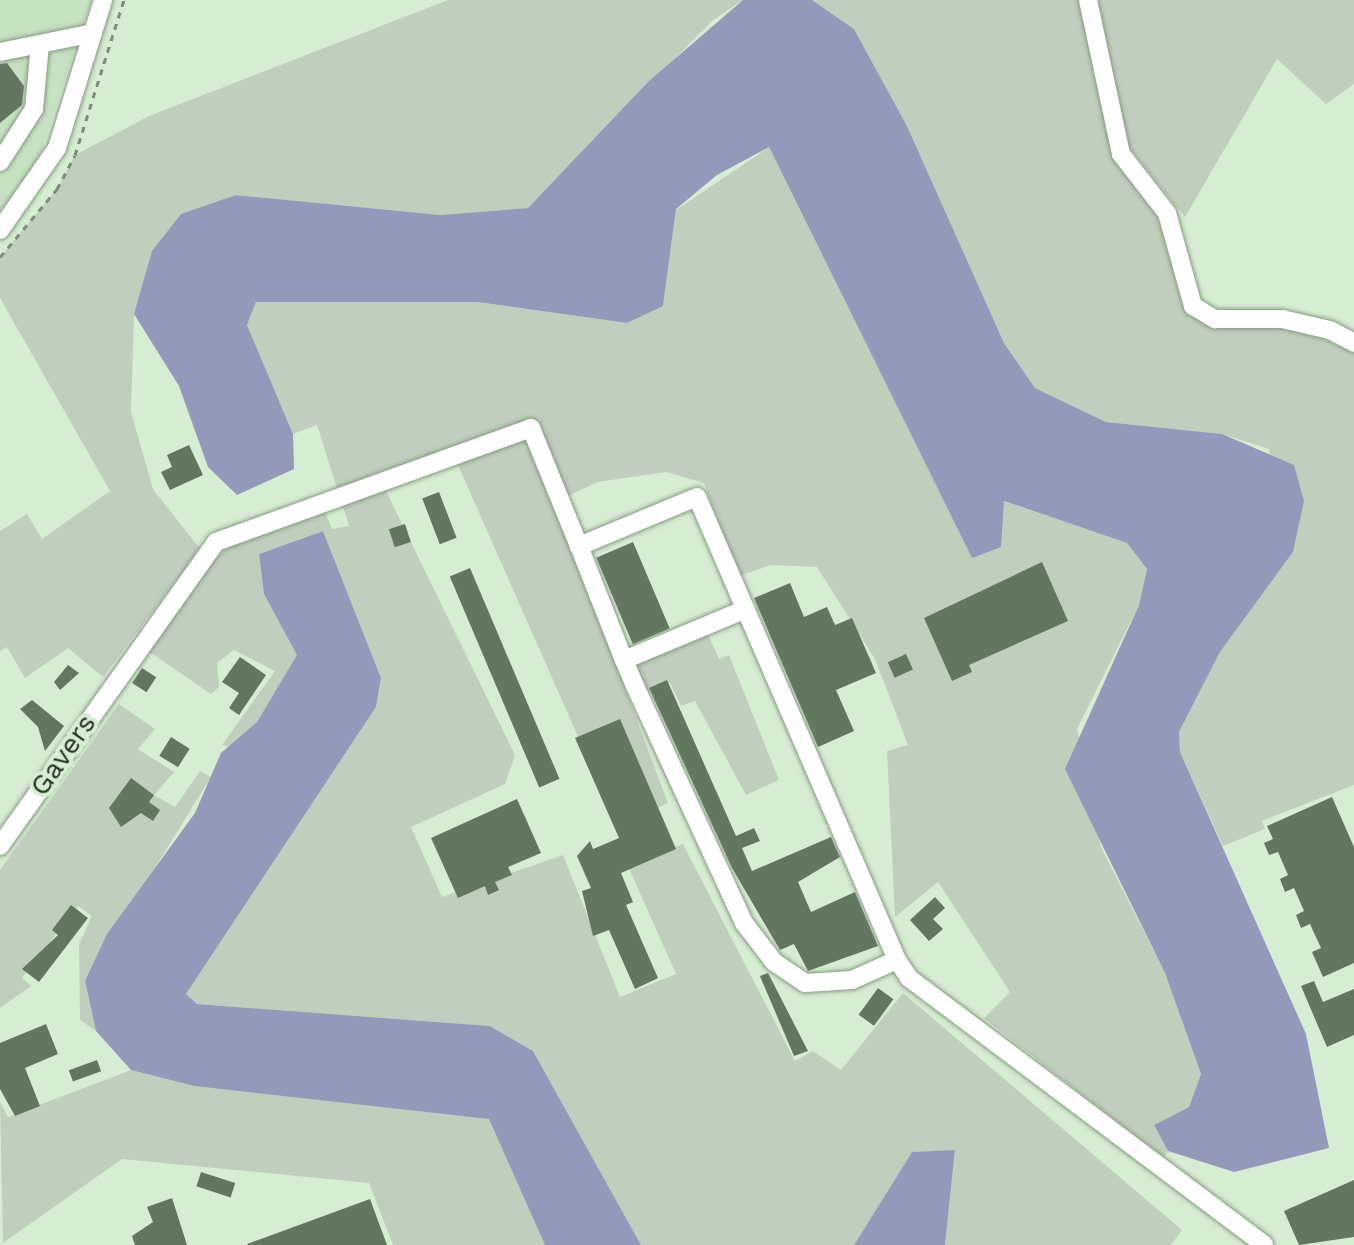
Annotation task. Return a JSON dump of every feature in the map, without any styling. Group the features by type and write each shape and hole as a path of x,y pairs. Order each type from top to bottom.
{"street":[{"path":"0,230 57,148 103,0"},
{"path":"1088,0 1121,154 1167,213 1193,306 1215,319 1282,319 1330,330 1354,343"},
{"path":"0,52 93,33"},
{"path":"0,162 34,109 40,44"},
{"name":"Gavers","path":"0,846 127,663 216,542 531,428 579,546"},
{"path":"897,960 820,985 774,962 724,891 624,660 579,546 697,497 897,960 909,978 1264,1245"},
{"path":"624,660 746,609"}],"shaded area":[{"path":"0,0 91,0 38,160 0,211"},
{"path":"448,0 743,0 712,21 528,208 441,215 236,195 134,314 131,412 153,489 200,549 103,677 68,648 25,678 7,647 0,651 0,531 27,514 42,539 110,491 0,298 0,257 57,189 75,155 149,116"},
{"path":"812,0 1081,0 1111,148 1154,205 1186,306 1245,327 1298,329 1354,352 1354,785 1262,821 1265,829 1223,846 1180,752 1179,732 1220,652 1293,552 1269,449 1222,434 1106,422 1035,388 1004,343 907,126 854,29"},
{"path":"1096,0 1354,0 1354,84 1326,104 1277,59 1185,217 1127,145"},
{"path":"769,147 972,558 1003,501 1127,543 1147,569 1139,605 1077,729 1101,847 1165,973 1201,1074 1189,1107 1154,1125 1168,1151 1163,1158 984,1018 1010,992 938,882 895,917 887,751 908,745 875,659 817,567 771,565 739,576 704,483 666,472 598,482 555,502 668,803 618,827 458,465 384,487 515,755 505,784 411,827 442,897 563,855 620,997 676,974 627,864 683,844 795,1061 813,1051 841,1070 903,993 1182,1230 1171,1245 945,1245 955,1151 912,1152 854,1245 641,1245 533,1051 490,1026 197,1004 186,994 376,707 381,678 323,531 259,554 264,594 298,655 257,722 230,747 222,745 275,671 234,650 217,663 219,687 211,694 147,650 202,564 227,546 325,512 332,529 349,526 317,425 293,434 247,325 256,302 477,302 627,323 663,305 676,210"},
{"path":"707,632 719,659 729,655 779,780 746,795 695,701 681,706 670,683 644,694 628,665"},
{"path":"119,704 155,729 138,749 174,772 154,795 175,807 200,771 211,777 85,981 96,1031 80,1020 79,944 92,916 78,906 22,978 31,986 0,1008 0,870"},
{"path":"131,1070 194,1086 490,1118 545,1245 393,1245 369,1183 122,1159 3,1243 0,1102 8,1117"}],"water":[{"path":"743,0 812,0 854,29 907,126 1004,343 1035,388 1106,422 1222,434 1294,465 1304,501 1293,552 1220,652 1179,732 1180,752 1306,1034 1329,1148 1234,1172 1168,1151 1154,1125 1189,1107 1201,1074 1165,973 1065,769 1139,605 1147,569 1127,543 1004,501 1001,547 972,558 769,147 717,175 676,209 663,306 627,323 477,302 256,302 247,325 293,434 294,469 237,495 208,467 179,386 134,314 152,251 181,214 236,195 441,215 528,208 648,82"},
{"path":"323,531 381,678 376,707 186,994 197,1004 490,1026 533,1051 641,1245 545,1245 489,1119 194,1086 131,1070 96,1031 85,981 107,934 195,813 221,753 257,722 297,655 264,594 259,554"},
{"path":"955,1150 945,1245 854,1245 912,1152"}],"building":[{"path":"7,63 24,86 22,105 0,123 0,64"},
{"path":"189,445 203,475 170,490 161,472 172,467 167,455"},
{"path":"439,492 457,538 440,544 422,498"},
{"path":"405,524 411,542 395,547 389,529"},
{"path":"633,542 670,629 633,644 596,558"},
{"path":"1042,562 1068,621 969,665 972,672 952,681 924,618"},
{"path":"470,568 559,779 539,787 450,577"},
{"path":"790,583 804,617 827,607 835,625 852,618 876,673 836,690 854,731 818,747 754,598"},
{"path":"906,654 913,670 895,678 888,662"},
{"path":"240,657 266,675 239,715 229,708 239,693 222,682"},
{"path":"68,665 79,673 60,690 54,682"},
{"path":"142,668 156,677 146,692 132,683"},
{"path":"667,680 736,836 754,828 760,841 742,848 752,871 831,837 840,857 798,882 811,912 855,892 878,946 808,971 794,944 780,950 732,868 649,688"},
{"path":"32,700 64,726 45,751 38,727 20,709"},
{"path":"620,719 676,849 621,873 633,902 626,905 658,978 635,989 609,930 593,936 582,891 591,888 577,856 590,841 593,849 619,838 575,738"},
{"path":"171,737 190,749 178,767 159,756"},
{"path":"131,778 154,795 149,802 160,810 153,821 141,813 121,827 109,808"},
{"path":"1332,797 1354,847 1354,963 1323,977 1312,952 1321,948 1310,924 1301,928 1296,915 1304,911 1294,888 1285,892 1280,879 1288,875 1278,852 1269,855 1264,843 1273,839 1267,826"},
{"path":"517,799 541,853 508,867 512,875 495,882 499,890 488,895 485,886 458,898 431,838"},
{"path":"935,897 945,908 933,919 943,929 929,941 910,920"},
{"path":"71,905 88,918 39,982 22,969 58,935 52,930"},
{"path":"768,973 808,1051 794,1056 760,976"},
{"path":"1314,981 1323,1002 1354,989 1354,1035 1327,1047 1301,986"},
{"path":"878,988 893,999 874,1026 859,1015"},
{"path":"46,1024 58,1054 25,1068 40,1106 15,1116 0,1089 0,1043"},
{"path":"97,1060 101,1071 73,1082 69,1070"},
{"path":"201,1172 235,1183 231,1197 196,1186"},
{"path":"1354,1180 1354,1237 1299,1245 1284,1211"},
{"path":"172,1198 187,1245 135,1245 132,1236 153,1222 147,1207"},
{"path":"370,1199 387,1245 247,1244"}]}
